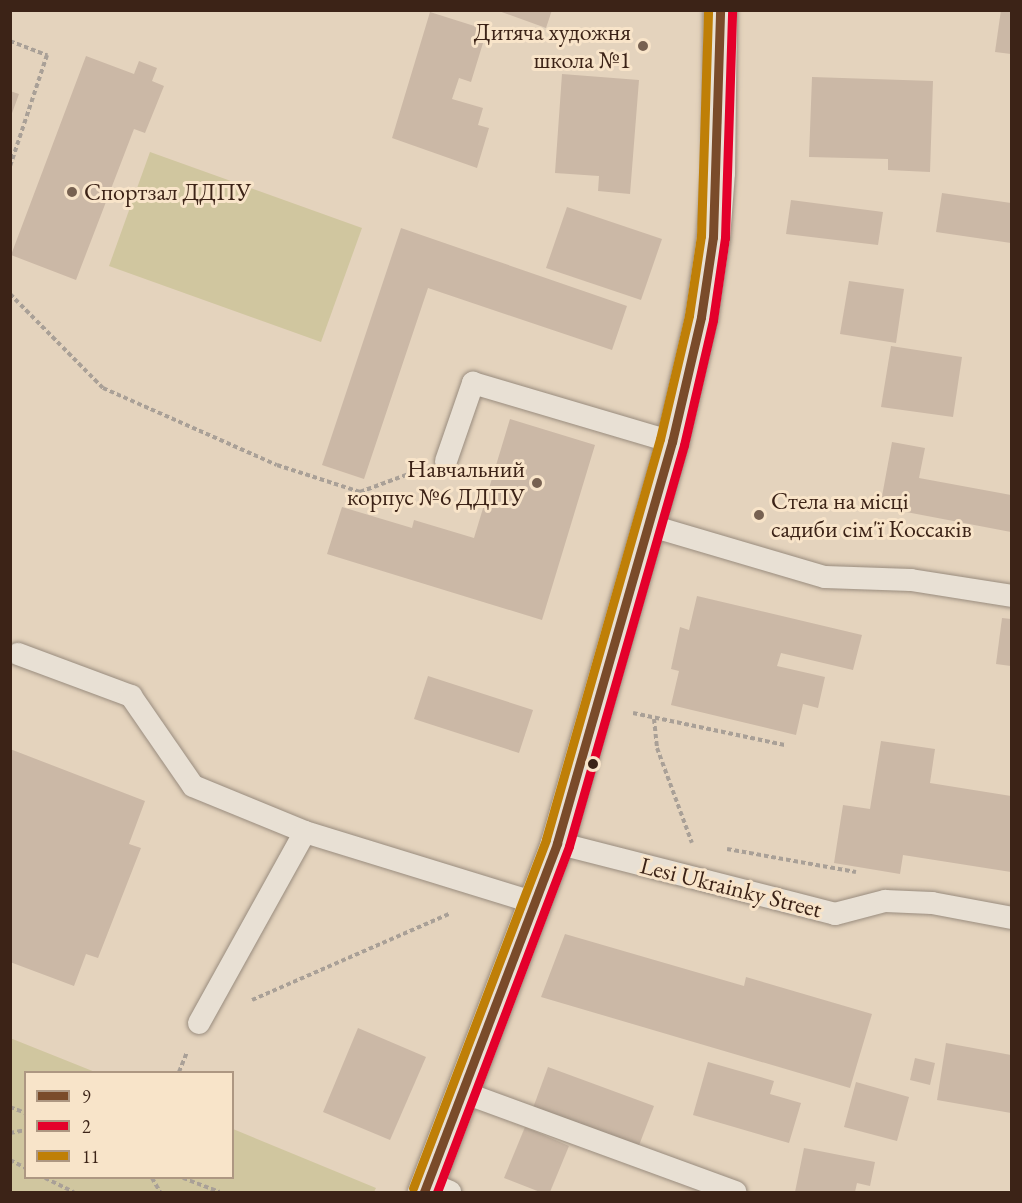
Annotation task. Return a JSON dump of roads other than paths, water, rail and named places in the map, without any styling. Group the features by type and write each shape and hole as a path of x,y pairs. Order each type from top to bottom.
{"street":[{"path":"434,1189 465,1093 557,843 672,442 701,317 713,237 718,172 720,10"}],"lane":[{"path":"446,461 473,383 672,442"},
{"path":"648,525 825,577 911,580 1011,596"},
{"path":"18,654 131,696 193,786 305,832 536,903"},
{"path":"199,1023 305,832"},
{"name":"Lesi Ukrainky Street","path":"557,843 835,914 885,901 932,903 1011,918"},
{"path":"465,1093 735,1192"}],"place":[{"name":"Дитяча художня школа №1","path":"643,46"},
{"name":"Спортзал ДДПУ","path":"72,192"},
{"name":"Навчальний корпус №6 ДДПУ","path":"537,483"},
{"name":"Стела на місці садиби сім'ї Коссаків","path":"759,515"}]}
